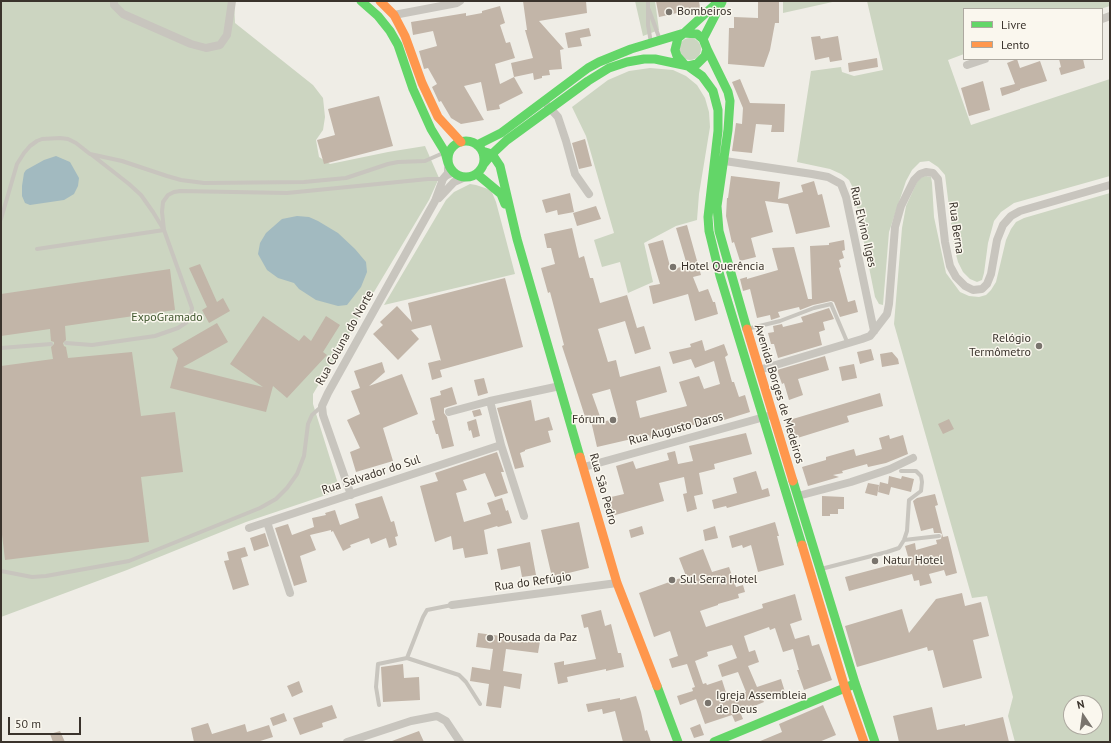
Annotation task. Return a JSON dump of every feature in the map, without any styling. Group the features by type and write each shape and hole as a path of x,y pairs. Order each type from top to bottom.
{"main road":[{"path":"362,1 378,16 390,31 398,45 413,89 423,112 435,136 448,151 448,163 451,169 456,174 465,177 471,177 477,174 483,165 484,160 479,148"},
{"path":"380,1 394,15 405,36 422,83 438,116 461,142"},
{"path":"479,148 544,102 588,68 623,52 684,33 692,33 697,34 703,39 707,49 705,56 697,64 686,65 677,56 675,50 676,43 678,38 684,33 721,1"},
{"path":"703,39 721,1"},
{"path":"378,16 389,21 392,20 394,15"},
{"name":"Avenida Borges de Medeiros","path":"707,49 728,92 730,101 728,130 719,160 708,218 709,231 720,276 746,345 764,417 845,688 864,742"},
{"name":"Avenida Borges de Medeiros","path":"483,165 507,140 598,75 610,68 627,62 655,59 686,65 702,76 713,91 718,110 719,160 717,217 730,274 746,330 746,345 759,370 855,684 875,742"},
{"path":"500,166 498,156 507,140"},
{"path":"448,151 453,146 461,142 470,142 492,154"},
{"name":"Rua São Pedro","path":"492,154 500,166 518,239 617,582 678,742"},
{"name":"Rua São Pedro","path":"477,174 501,194 518,239"},
{"path":"720,276 730,274"},
{"path":"802,543 811,540"},
{"path":"813,580 821,573"},
{"path":"825,620 835,617"},
{"path":"714,742 855,684"}],"street":[{"path":"114,1 114,5 123,14 191,44 206,48 220,45 227,35 232,1"},
{"path":"394,15 457,3 460,1"},
{"path":"967,65 982,60"},
{"path":"544,102 558,117 575,174 589,194"},
{"name":"Rua Elvino Ilges","path":"719,160 828,177 841,184 846,197 874,331"},
{"name":"Rua Coluna do Norte","path":"322,406 331,386 435,202 443,179 448,173 448,163"},
{"name":"Rua Berna","path":"874,331 887,314 895,227 901,206 914,180 920,174 926,172 933,173 938,179 945,242 950,266 956,277 965,286 973,290 982,289 987,284 991,274 997,240 1003,225 1011,216 1020,212 1110,186"},
{"name":"Rua Coluna do Norte","path":"435,202 454,182 465,177"},
{"path":"759,370 848,344 870,336 874,331"},
{"path":"449,412 490,401 560,386"},
{"path":"490,401 501,445 524,516"},
{"path":"322,406 323,415 351,494"},
{"name":"Rua Augusto Daros","path":"584,467 773,414"},
{"name":"Rua Salvador do Sul","path":"249,528 501,445"},
{"path":"798,496 851,482 890,469 913,458"},
{"path":"267,522 290,593"},
{"name":"Rua do Refúgio","path":"452,604 617,582"},
{"path":"347,742 411,721 437,716 446,721 460,742"}],"lane":[{"path":"648,1 648,25 651,43"},
{"path":"648,6 660,40"},
{"path":"1,219 17,164 24,153 37,141 51,138 68,139 76,143 141,195 164,230 192,308 191,316 186,322 178,328 155,336 92,345 66,343"},
{"path":"90,154 181,180 255,183 304,182 346,178 388,164 425,161 448,151"},
{"path":"164,230 162,212 163,202 168,195 174,192 287,193 322,191 428,179 443,179 456,174"},
{"path":"254,193 255,183"},
{"path":"37,249 164,230"},
{"path":"746,330 780,321 814,308 831,304 848,344"},
{"path":"1,348 51,344"},
{"path":"1,571 32,577 46,576 129,561 260,508 276,498 287,488 297,474 304,456 308,424 312,415 322,406"},
{"path":"821,573 899,548 907,531 909,500 921,491 922,482 921,476 916,471 901,471"},
{"path":"904,540 939,536"},
{"path":"407,658 422,618 427,610 452,604"},
{"path":"379,705 376,687 378,664 407,658 459,675 466,682 480,704"}],"green space":[{"name":"ExpoGramado","path":"1,1 234,1 235,23 313,85 323,98 325,117 323,130 316,140 319,157 330,164 425,146 439,178 429,200 313,394 313,404 339,487 337,491 246,522 127,570 1,617"},
{"path":"635,1 655,1 659,30 643,36"},
{"path":"783,1 837,1 783,13"},
{"path":"867,1 1110,1 1110,6 1103,8 963,8 963,54 948,60 971,125 1110,79 1110,176 1014,203 1001,212 994,221 988,243 982,280 977,282 970,279 963,272 958,262 954,247 945,175 938,167 929,161 920,162 912,170 906,181 889,232 883,305 879,304 875,297 853,188 849,180 830,169 797,162 811,71 841,67 842,72 854,76 883,70"},
{"path":"690,38 698,41 701,49 698,57 690,60 682,57 679,49 682,41"},
{"path":"650,68 673,70 686,76 697,85 705,98 709,112 710,127 699,194 697,220 676,226 644,243 653,282 628,293 620,262 602,267 594,240 614,233 586,136 572,107 608,80 629,71"},
{"path":"922,177 931,177 934,217 946,273 960,292 969,296 979,297 986,295 996,282 1006,240 1016,222 1024,218 1110,193 1110,742 1015,742 1008,716 1013,697 987,596 972,598 894,324 902,228 906,206 917,182"},
{"path":"470,184 491,190 496,202 515,274 384,305 446,200 454,192"}],"water":[{"path":"56,156 70,162 79,178 78,186 74,194 64,200 30,205 25,203 22,196 24,173 26,170 44,160"},
{"path":"297,216 309,217 338,233 366,262 367,272 361,287 347,305 338,306 316,300 299,289 294,283 278,278 267,270 258,254 260,243 266,233 282,219"}],"building":[{"path":"523,1 586,1 587,13 539,21 564,49 560,50 562,69 549,70 550,75 542,76 542,78 534,80 533,73 514,77 511,63 533,58 525,30 527,30"},
{"name":"Bombeiros","path":"656,1 699,1 700,8 659,17"},
{"path":"758,1 779,1 779,23 775,23 770,50 764,67 728,64 729,28 734,28 734,17 758,18"},
{"path":"500,6 505,23 500,25 506,43 510,42 515,58 495,64 500,84 514,77 523,93 499,105 500,109 487,111 481,82 464,86 484,120 461,124 451,118 441,101 439,102 432,87 437,84 428,68 424,69 419,51 437,46 433,31 413,35 411,22 466,13 466,16 482,13 482,11"},
{"path":"589,28 591,36 580,38 582,46 568,48 565,33"},
{"path":"820,36 821,39 838,36 842,60 830,62 829,57 815,60 811,37"},
{"path":"877,58 878,67 849,72 848,63"},
{"path":"1017,60 1020,68 1040,61 1047,81 1002,96 1000,88 1015,84 1007,63"},
{"path":"1059,60 1083,60 1085,68 1061,75 1059,68 1061,67"},
{"path":"740,79 750,103 785,104 784,132 771,132 772,125 756,124 752,153 732,151 736,123 742,124 743,108 732,82"},
{"path":"983,81 990,110 969,116 961,88"},
{"path":"379,96 393,146 324,164 317,140 335,135 328,109"},
{"path":"585,139 592,166 579,169 572,143"},
{"path":"731,176 780,182 778,199 803,192 801,185 814,181 818,195 822,194 830,227 796,234 788,204 765,201 773,232 751,238 756,257 740,261 734,242 732,243 726,216 727,198"},
{"path":"570,193 574,212 558,215 557,210 546,213 542,200"},
{"path":"596,206 601,219 577,226 573,213"},
{"path":"687,225 701,275 693,277 699,292 708,289 713,302 715,302 718,314 695,321 688,294 653,304 649,286 660,284 648,244 663,240 671,270 687,265 676,228"},
{"path":"572,228 579,258 584,256 590,278 593,278 600,303 627,295 637,328 644,326 651,349 635,354 625,321 598,329 608,362 616,360 620,377 660,366 667,392 636,401 640,418 687,406 679,382 699,376 704,389 720,384 714,361 695,368 691,359 673,364 669,352 691,347 690,344 702,340 705,351 724,344 728,355 725,357 732,382 734,382 739,397 745,395 750,412 724,420 724,418 701,425 700,423 650,438 649,435 597,447 591,421 587,423 562,346 564,345 550,292 548,293 541,268 555,264 551,248 547,248 544,234","holes":["610,389 618,418 602,422 592,394"]},
{"path":"844,240 845,250 842,251 844,258 839,260 841,267 839,268 848,302 855,300 858,312 840,317 834,302 831,301 800,310 799,307 778,312 780,317 771,320 770,315 757,318 750,289 743,291 740,279 747,277 747,279 778,270 772,248 794,247 808,299 812,299 810,246 829,245 829,243"},
{"path":"200,264 217,302 223,298 230,311 209,323 202,310 207,307 189,268"},
{"path":"170,269 175,310 65,326 66,340 63,343 66,347 68,358 132,352 141,416 175,412 183,472 141,477 149,542 5,560 1,526 1,366 53,359 51,347 54,342 51,341 50,329 1,336 1,294"},
{"path":"505,278 523,347 440,370 442,377 432,380 428,363 441,361 431,325 411,330 419,339 398,360 373,334 383,325 380,322 397,306 412,322 408,303"},
{"path":"829,308 834,319 823,322 825,330 819,332 822,345 778,358 774,344 771,344 768,333 774,332 773,326 782,324 783,327 803,322 801,317"},
{"path":"263,316 299,341 304,335 311,341 326,316 340,325 323,352 327,355 287,398 273,386 266,412 170,388 178,358 172,349 217,323 228,342 183,367 263,387 230,364"},
{"path":"871,349 874,360 860,364 857,352"},
{"path":"892,352 898,359 899,364 882,367 880,354"},
{"path":"825,356 829,370 798,379 803,395 789,400 784,383 782,384 777,370"},
{"path":"382,362 385,372 369,386 402,374 418,414 383,428 393,461 356,472 350,452 360,448 347,420 360,414 351,391 360,388 354,371"},
{"path":"854,364 857,378 842,381 839,367"},
{"path":"484,378 488,393 478,396 474,380"},
{"path":"452,387 457,404 444,408 444,413 447,417 454,446 442,449 438,434 436,434 432,421 435,420 430,398 441,395 440,391"},
{"path":"880,393 883,406 847,416 849,422 791,440 786,421"},
{"path":"531,400 535,421 549,417 553,430 548,431 551,442 520,453 524,467 515,469 497,408"},
{"path":"480,409 482,415 474,417 472,411"},
{"path":"476,419 480,436 473,438 471,430 469,431 467,422"},
{"path":"949,419 954,429 943,434 938,424"},
{"path":"746,433 752,454 714,464 715,469 699,473 703,494 694,496 697,509 687,512 683,494 687,493 684,477 659,483 664,501 612,516 607,498 624,494 616,466 633,461 636,469 669,460 667,453 675,451 678,464 693,461 689,446"},
{"path":"889,435 890,439 903,435 908,454 886,463 868,467 867,464 842,471 843,473 833,475 839,477 808,486 802,467 826,460 826,457 854,449 856,456 882,449 879,438"},
{"path":"497,452 504,472 501,472 508,493 495,497 485,473 463,480 467,490 456,493 464,522 491,514 487,503 502,498 512,523 484,530 488,554 465,558 463,548 453,550 451,536 435,542 420,486 438,481 435,473"},
{"path":"756,471 762,490 768,488 770,496 727,508 726,506 714,509 712,500 737,493 733,478"},
{"path":"889,476 901,479 902,476 914,479 911,492 891,487 889,495 878,492 880,482 888,484"},
{"path":"868,483 879,485 877,496 865,493"},
{"path":"935,494 938,505 935,506 943,537 948,536 957,573 946,576 944,570 929,574 932,583 920,586 919,580 914,581 912,574 849,591 845,577 909,560 905,546 915,543 916,550 937,544 936,540 941,539 942,534 934,533 933,528 921,531 913,501 917,498"},
{"path":"382,496 391,522 394,521 398,536 395,537 397,545 389,548 386,538 371,544 369,538 350,545 351,547 343,551 333,531 331,532 331,530 310,535 316,550 300,556 307,582 294,586 275,528 288,524 292,535 314,527 312,518 326,515 325,513 335,510 340,525 359,518 355,504"},
{"path":"822,496 844,497 844,509 838,509 838,514 822,516"},
{"path":"579,522 589,568 552,577 541,530"},
{"path":"775,522 784,565 758,572 751,545 743,548 742,545 732,548 729,536"},
{"path":"642,526 644,534 631,538 629,530"},
{"path":"715,526 718,538 705,541 703,530"},
{"path":"265,533 269,546 254,551 250,538"},
{"path":"530,542 536,575 522,577 520,566 501,570 497,549"},
{"path":"245,547 248,556 241,558 249,585 233,590 224,561 229,560 227,552"},
{"path":"703,549 712,572 729,567 736,587 743,585 745,592 738,594 739,598 700,611 706,627 763,608 762,604 795,594 802,620 790,624 795,639 809,635 812,646 819,644 832,680 804,690 797,670 799,670 793,649 783,652 775,628 770,630 769,627 744,636 749,652 755,650 759,662 748,666 757,687 781,679 785,692 763,700 764,702 740,712 743,719 735,722 732,715 705,724 696,699 680,705 677,696 693,691 692,688 695,687 687,664 672,668 669,659 678,656 670,631 654,637 639,593 686,576 679,558","holes":["732,645 737,658 718,665 722,677 738,672 746,692 728,699 722,680 707,685 706,683 703,684 695,661 708,656 707,652"]},
{"path":"962,593 965,606 981,602 989,636 973,640 982,678 943,688 933,650 928,651 927,647 857,667 845,626 902,609 909,633 936,599"},
{"path":"601,610 605,626 611,624 618,653 621,653 624,667 567,677 568,682 558,684 554,663 564,661 564,665 596,659 588,627 584,628 581,615"},
{"path":"478,633 540,641 538,653 506,649 503,671 522,674 520,689 504,686 501,708 486,706 489,684 470,681 472,667 490,670 493,649 476,647"},
{"path":"403,664 404,678 419,677 420,700 383,702 381,667"},
{"path":"299,681 303,692 292,697 287,686"},
{"path":"636,696 645,731 647,730 651,742 623,742 615,711 603,714 602,709 588,712 586,704 620,698 620,700"},
{"path":"332,705 337,718 322,723 323,727 300,735 293,718"},
{"path":"823,705 836,735 819,742 758,742 782,732 779,724"},
{"path":"932,707 937,730 965,724 965,726 1003,717 1009,742 899,742 893,716"},
{"path":"284,713 287,721 273,726 270,718"},
{"path":"208,723 212,734 245,724 247,732 269,725 273,737 257,742 194,742 191,728"},
{"path":"700,724 704,735 694,738 690,728"},
{"path":"60,731 65,742 53,742 50,734"},
{"path":"419,731 424,742 392,742 392,741"}],"traffic: fast":[{"path":"361,1 378,16 390,31 398,45 413,89 431,129 445,152 448,163"},
{"path":"477,145 501,133 588,68 599,62 631,49 684,33 719,1"},
{"path":"703,39 722,2"},
{"path":"483,165 507,140 588,81 609,68 627,62 644,59 655,59 688,66 697,64 705,56 707,49 703,39 697,34 684,33 678,38 675,50 677,56 684,64"},
{"path":"707,49 728,92 730,101 728,130 717,206 719,231 747,329"},
{"path":"688,66 702,76 713,91 718,110 718,131 708,217 709,231 720,276 802,545"},
{"path":"470,141 479,146 483,152 484,159 483,166 479,172 470,177 462,177 453,172 449,166 448,155 453,146 459,142 470,141"},
{"path":"482,151 492,154 500,166 517,239 580,457"},
{"path":"477,174 501,194 505,204"},
{"path":"793,481 855,683 875,742"},
{"path":"714,742 852,685"},
{"path":"657,686 678,742"}],"traffic: slow":[{"path":"380,1 394,15 405,36 422,83 438,117 461,142"},
{"path":"747,329 793,481"},
{"path":"580,457 617,583 657,686"},
{"path":"802,545 845,688 864,742"}],"place":[{"name":"Bombeiros","path":"669,12"},
{"name":"Hotel Querência","path":"673,267"},
{"name":"Relógio Termômetro","path":"1039,346"},
{"name":"Fórum","path":"613,420"},
{"name":"Natur Hotel","path":"875,561"},
{"name":"Sul Serra Hotel","path":"672,580"},
{"name":"Pousada da Paz","path":"490,638"},
{"name":"Igreja Assembleia de Deus","path":"708,703"}]}
